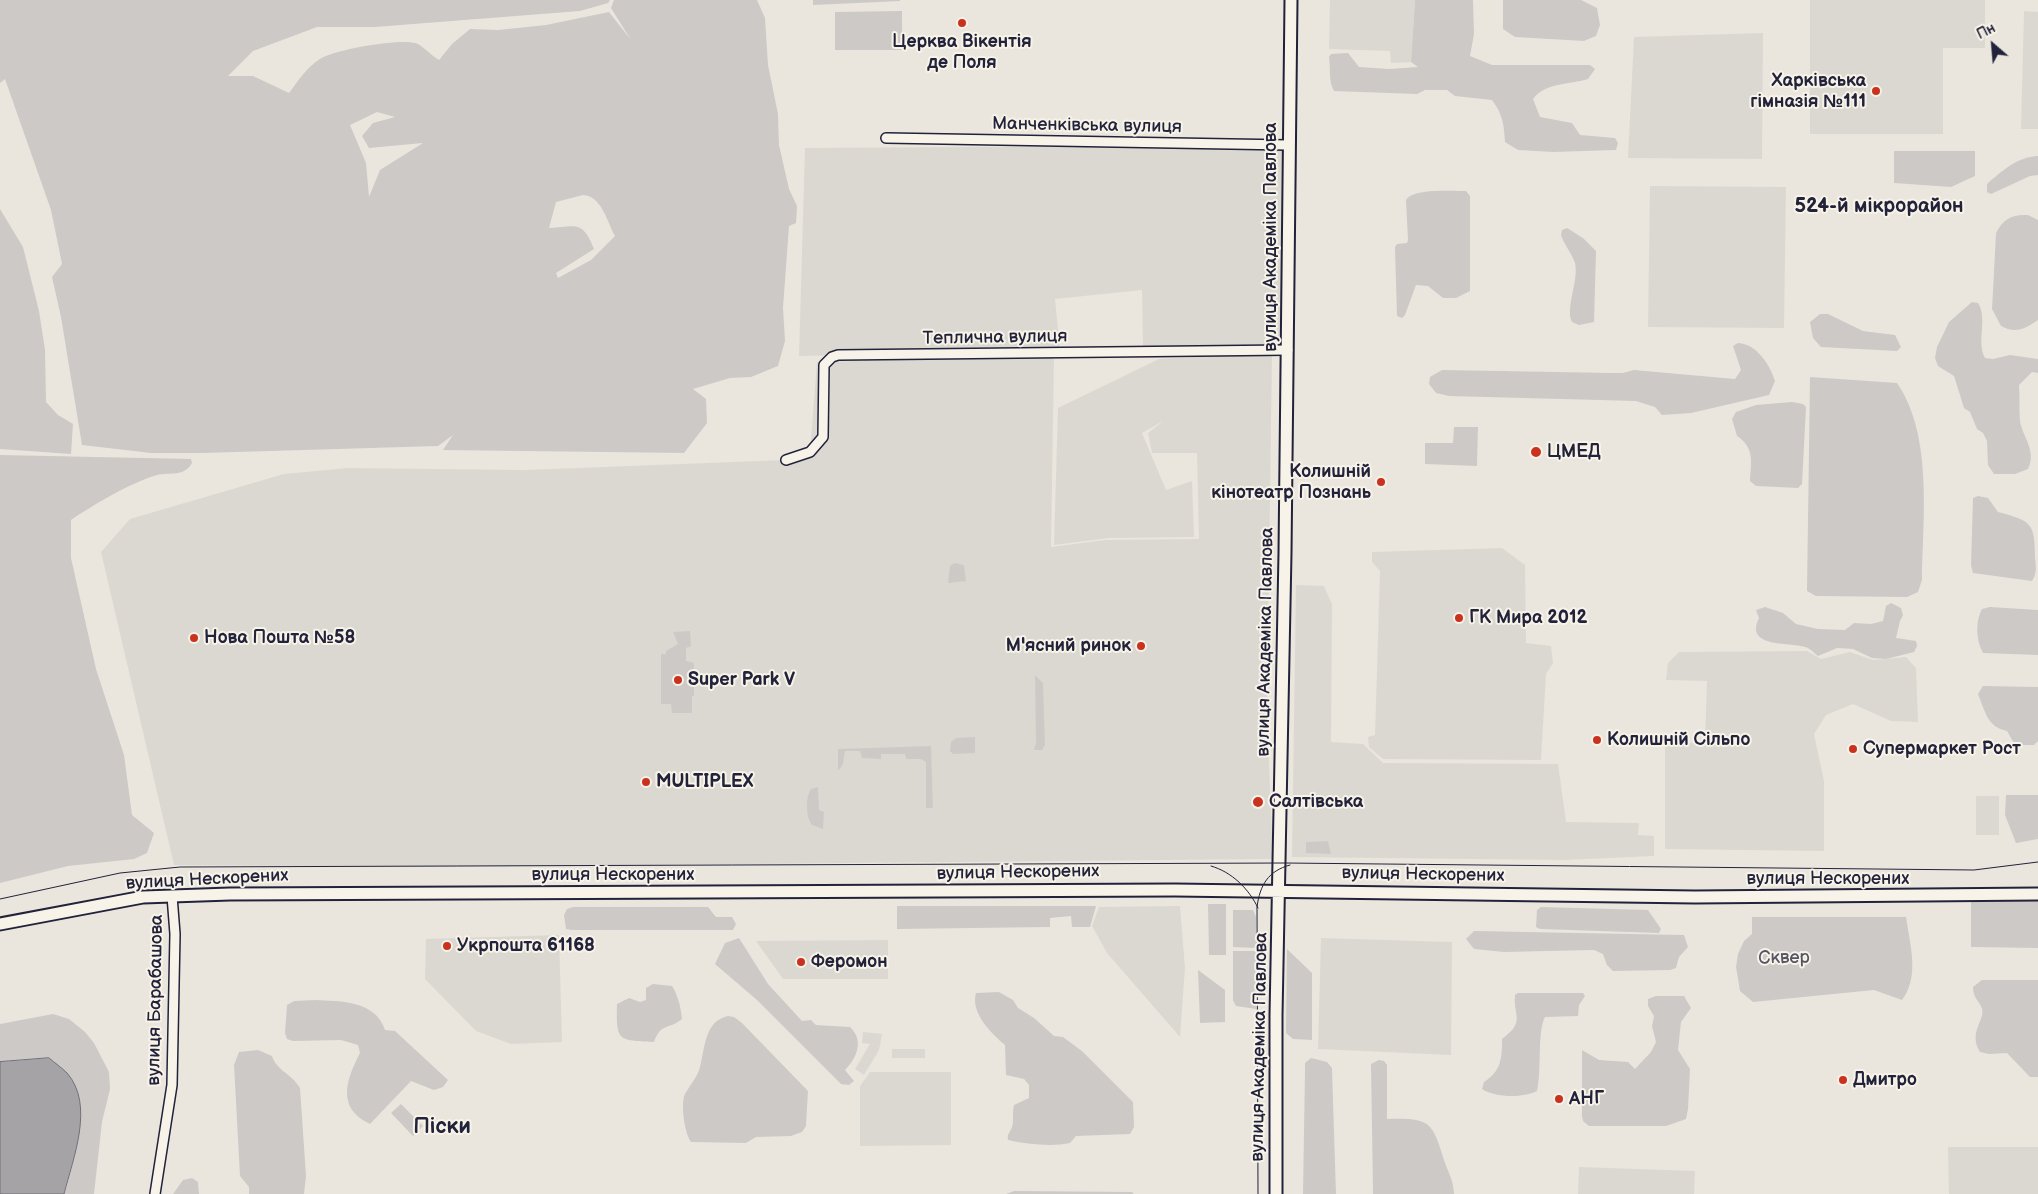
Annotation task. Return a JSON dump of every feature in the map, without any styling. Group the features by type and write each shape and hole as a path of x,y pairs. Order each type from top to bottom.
{"main road":[{"name":"вулиця Академіка Павлова","path":"1276,1194 1276,1015 1280,891 1288,350 1288,145 1291,0"},
{"name":"вулиця Нескорених","path":"0,924 133,898 261,893 1280,891 1695,897 2038,894"}],"street":[{"name":"Манченківська вулиця","path":"886,138 1288,145"},
{"name":"Теплична вулиця","path":"786,460 810,452 823,437 824,366 832,357 838,355 1288,350"},
{"name":"вулиця Барабашова","path":"155,1194 173,1066 175,934 172,896"}],"shaded area":[{"path":"1330,0 1415,0 1411,62 1391,63 1390,51 1329,49"},
{"name":"Харківська гімназія №111","path":"1810,0 1985,0 1985,48 1943,48 1943,134 1810,134"},
{"path":"2024,11 2038,12 2038,129 2021,129"},
{"path":"1763,33 1762,159 1628,158 1634,37"},
{"path":"1282,145 1281,347 1143,349 1142,290 1055,299 1060,351 799,356 805,148"},
{"path":"1650,186 1786,187 1784,328 1648,327"},
{"path":"1272,353 1267,716 1273,859 423,867 174,865 101,552 130,519 284,474 348,468 525,470 786,460 810,452 817,362 1054,356 1051,547 1105,540 1199,539 1197,453 1152,453 1148,433 1163,421 1142,433 1166,490 1192,481 1194,537 1109,538 1054,545 1058,408 1159,359"},
{"path":"1502,548 1525,565 1526,643 1551,646 1553,663 1546,674 1541,760 1383,759 1369,747 1368,737 1375,735 1380,571 1372,562 1372,552"},
{"path":"1296,585 1324,586 1332,604 1331,742 1363,744 1383,763 1558,764 1566,822 1639,823 1638,835 1654,836 1654,856 1564,860 1292,857"},
{"path":"1807,651 1821,659 1850,652 1873,660 1906,657 1916,668 1918,722 1891,721 1853,704 1826,715 1814,734 1824,781 1824,851 1665,849 1665,742 1705,743 1707,681 1666,680 1668,663 1679,652"},
{"path":"1976,796 1999,796 1999,835 1976,835"},
{"path":"1180,906 1185,968 1180,1037 1107,953 1092,926 1099,907"},
{"path":"559,935 562,1042 511,1044 476,1031 425,979 426,939"},
{"path":"1321,938 1452,942 1451,1055 1318,1049"},
{"path":"888,940 888,979 783,979 756,941"},
{"path":"863,1032 882,1034 879,1050 864,1075 855,1069 870,1044 862,1043"},
{"path":"892,1049 925,1049 925,1058 892,1058"},
{"path":"49,1058 67,1073 75,1086 80,1100 79,1132 64,1194 0,1194 0,1062"},
{"path":"870,1072 951,1072 951,1145 860,1146 860,1086"},
{"path":"1948,1147 2038,1147 2038,1194 1949,1194"},
{"path":"1579,1167 1695,1171 1694,1194 1578,1194"}],"green space":[{"path":"0,0 610,0 608,3 580,11 375,27 317,27 253,51 228,76 253,76 289,93 315,62 327,55 353,48 384,43 410,42 418,44 439,60 452,44 470,29 498,30 546,25 609,12 631,40 611,8 614,0 757,0 765,18 768,65 778,114 779,145 789,189 797,206 796,223 789,226 783,308 785,341 778,366 751,377 730,378 693,389 706,399 707,423 684,453 443,450 453,435 438,446 203,453 151,453 82,445 61,317 52,277 62,264 51,210 5,79 0,83","holes":["377,112 395,117 373,123 362,136 369,148 423,143 380,170 369,197 366,163 350,125","583,195 590,196 599,205 615,236 591,260 558,278 556,273 594,249 590,239 582,229 572,226 549,228 556,202"]},
{"path":"813,0 900,0 900,1 813,5"},
{"path":"1415,0 1473,0 1474,34 1470,56 1492,65 1590,65 1595,69 1588,79 1551,87 1533,99 1540,117 1572,123 1580,135 1615,138 1618,143 1616,150 1553,152 1518,150 1505,142 1499,110 1492,100 1455,96 1447,90 1425,90 1417,94 1334,91 1330,79 1329,57 1331,54 1348,53 1359,67 1389,69 1418,67 1411,62"},
{"path":"1503,0 1581,0 1597,8 1600,25 1596,36 1584,41 1515,37 1503,29"},
{"path":"902,11 902,50 835,50 835,12"},
{"path":"1894,151 1975,151 1975,176 1951,187 1894,183"},
{"path":"2038,156 2038,175 2030,176 1991,194 1987,192 1987,184 2004,170 2023,159"},
{"path":"1466,191 1470,196 1470,291 1456,298 1443,298 1428,286 1416,285 1405,315 1402,318 1397,316 1395,247 1397,244 1407,243 1408,240 1406,200 1410,196 1424,192"},
{"path":"0,209 23,247 39,311 45,350 46,402 58,415 73,424 71,454 0,449"},
{"path":"2017,215 2028,215 2038,220 2038,320 2024,328 2011,330 2001,326 1992,309 1996,233 2009,218"},
{"path":"1567,228 1583,238 1596,251 1594,322 1579,325 1572,322 1570,316 1576,270 1574,260 1561,235 1562,230"},
{"path":"1972,302 1978,303 1981,309 1982,344 1985,358 1993,359 2010,355 2038,359 2038,373 2032,372 2019,385 2020,421 2031,456 2028,469 2015,474 1994,474 1988,465 1987,441 1983,433 1977,429 1970,412 1964,408 1954,376 1938,366 1935,358 1937,347 1949,322"},
{"path":"1820,314 1828,314 1863,331 1895,335 1901,347 1897,351 1821,347 1813,338 1810,322"},
{"path":"1738,343 1745,344 1757,351 1770,368 1775,381 1769,395 1691,413 1662,415 1655,407 1636,401 1449,396 1436,393 1429,384 1430,377 1442,370 1623,373 1634,370 1735,379 1741,370 1733,346"},
{"path":"1810,377 1897,383 1908,404 1916,427 1921,452 1923,478 1922,580 1918,592 1907,597 1816,596 1807,591"},
{"path":"1792,402 1803,404 1806,407 1802,484 1798,488 1756,486 1750,481 1751,456 1747,445 1737,436 1732,419 1736,412 1756,405"},
{"path":"1454,427 1478,427 1477,466 1425,464 1425,443 1453,443"},
{"path":"0,455 191,459 192,463 181,472 157,475 125,488 71,520 71,558 96,669 124,755 132,815 154,833 147,853 134,859 68,866 0,883"},
{"path":"1978,496 1988,498 1998,512 2018,518 2029,525 2034,537 2035,546 2036,570 2032,581 1973,573 1971,565 1973,498"},
{"path":"955,563 964,565 966,581 948,583 950,566"},
{"path":"1891,603 1901,608 1903,615 1896,638 1916,641 1917,646 1914,652 1886,659 1872,658 1853,649 1837,648 1818,656 1807,648 1779,644 1763,639 1758,634 1756,628 1759,618 1756,610 1765,607 1783,613 1796,624 1818,629 1845,630 1854,623 1871,624 1883,621 1886,606"},
{"path":"1990,607 2038,610 2038,655 1983,653 1978,637 1977,625 1982,609"},
{"name":"Super Park V","path":"690,631 691,646 686,648 686,661 694,663 692,713 672,713 671,704 661,704 661,654 666,654 666,651 678,644 673,632"},
{"path":"1035,675 1043,683 1045,745 1042,750 1034,750 1036,743"},
{"path":"1983,686 2038,687 2038,741 2034,745 2015,745 2007,731 2000,729 1991,722 1978,694"},
{"path":"975,737 975,753 953,754 950,751 951,742 956,738"},
{"path":"931,746 933,808 926,808 926,762 921,759 906,759 905,754 881,754 881,759 862,758 860,751 845,751 843,764 838,771 838,749"},
{"path":"818,787 819,810 824,812 823,829 812,825 807,813 809,793 811,789"},
{"path":"2006,795 2038,795 2038,839 2016,843 2005,815"},
{"path":"1328,841 1331,854 1306,853 1306,842"},
{"path":"2038,894 2038,948 1971,947 1971,896"},
{"path":"1208,904 1226,904 1226,955 1209,955"},
{"path":"897,906 1096,906 1090,927 1072,927 1071,916 1050,918 1050,927 897,929"},
{"path":"573,907 708,907 716,917 732,917 736,924 733,930 566,929 564,915 567,909"},
{"path":"1541,907 1648,910 1661,929 1659,933 1540,929 1536,927 1537,910"},
{"path":"1233,910 1253,910 1256,917 1256,948 1233,947"},
{"name":"Сквер","path":"1752,917 1906,917 1912,960 1911,981 1908,991 1902,1000 1874,990 1753,1002 1740,991 1736,967 1738,954 1744,941 1752,934"},
{"path":"1474,931 1684,935 1688,947 1679,957 1676,968 1670,970 1613,971 1607,965 1603,954 1594,950 1504,952 1474,949 1466,939"},
{"path":"739,938 768,984 802,1021 811,1020 816,1025 850,1027 855,1032 858,1044 857,1050 853,1061 845,1070 854,1081 849,1085 841,1084 757,1000 715,964 725,943"},
{"path":"1287,949 1312,973 1312,1040 1293,1039 1286,1033"},
{"path":"1233,951 1256,951 1256,1009 1236,1006 1233,1000"},
{"path":"1198,970 1225,990 1225,1022 1200,1023"},
{"path":"1982,980 2038,980 2038,1077 2030,1077 2007,1053 1989,1054 1980,1052 1976,1033 1982,1009 1974,994 1973,987"},
{"path":"653,984 672,986 679,1002 682,1019 663,1029 654,1042 626,1039 619,1032 617,1026 617,1004 629,998 640,1002 646,1000 646,988"},
{"path":"999,992 1013,1000 1018,1008 1034,1018 1054,1036 1063,1037 1082,1051 1133,1102 1134,1127 1130,1134 1076,1136 1070,1143 1055,1145 1031,1144 1008,1140 1008,1134 1013,1125 1014,1105 1029,1098 1029,1085 1024,1079 1006,1075 1005,1045 983,1022 976,1008 975,1001 976,993"},
{"path":"1518,993 1583,993 1585,996 1579,1005 1578,1016 1545,1017 1541,1032 1537,1091 1517,1096 1494,1094 1482,1089 1484,1082 1490,1078 1499,1064 1502,1053 1502,1039 1514,1028 1516,1023 1515,995"},
{"path":"1656,996 1684,996 1691,1008 1681,1022 1678,1050 1690,1069 1686,1119 1666,1126 1589,1126 1583,1121 1582,1116 1582,1050 1599,1060 1628,1062 1635,1069 1651,1052 1656,1042 1652,1026 1654,1016 1648,1006 1648,999"},
{"path":"294,1001 346,1002 366,1008 374,1013 385,1030 395,1031 448,1080 443,1087 434,1090 411,1081 370,1124 352,1110 348,1102 348,1083 360,1053 358,1045 341,1040 293,1041 287,1039 285,1033 287,1005"},
{"path":"53,1014 69,1019 85,1032 94,1043 109,1072 110,1089 102,1122 94,1194 64,1194 81,1122 49,1058 0,1062 0,1024"},
{"path":"728,1016 734,1017 742,1023 808,1091 806,1126 802,1132 791,1136 756,1137 746,1143 691,1142 684,1119 683,1105 685,1094 699,1070 710,1030 720,1019"},
{"path":"258,1050 272,1056 277,1065 300,1088 306,1176 304,1194 249,1194 249,1187 240,1176 234,1065 239,1052"},
{"path":"1311,1058 1327,1062 1332,1068 1336,1194 1303,1194 1305,1063"},
{"path":"1379,1060 1384,1061 1387,1065 1387,1119 1421,1121 1427,1124 1436,1137 1452,1180 1454,1194 1373,1194 1371,1064"},
{"path":"401,1104 423,1126 413,1136 391,1113"},
{"path":"192,1178 198,1182 199,1194 173,1194 183,1180"},
{"path":"1014,1191 1132,1192 1134,1194 1006,1194"}],"tram line":[{"path":"0,899 120,873 180,867 1285,863 1974,870 2038,862"},
{"path":"1258,1194 1257,907 1260,892 1266,880 1276,871 1290,865"},
{"path":"1211,866 1226,872 1239,882 1250,894 1258,908"}],"place":[{"name":"Церква Вікентія де Поля","path":"962,23"},
{"name":"Харківська гімназія №111","path":"1876,91"},
{"name":"ЦМЕД","path":"1536,452"},
{"name":"Колишній кінотеатр Познань","path":"1381,482"},
{"name":"ГК Мира 2012","path":"1459,618"},
{"name":"Нова Пошта №58","path":"194,638"},
{"name":"М'ясний ринок","path":"1141,646"},
{"name":"Super Park V","path":"678,680"},
{"name":"Колишній Сільпо","path":"1597,740"},
{"name":"Супермаркет Рост","path":"1853,749"},
{"name":"MULTIPLEX","path":"646,782"},
{"name":"Салтівська","path":"1258,802"},
{"name":"Укрпошта 61168","path":"447,946"},
{"name":"Феромон","path":"801,962"},
{"name":"Дмитро","path":"1843,1080"},
{"name":"АНГ","path":"1559,1099"}],"district":[{"name":"524-й мікрорайон","path":"1879,207"},
{"name":"Піски","path":"442,1127"}]}
